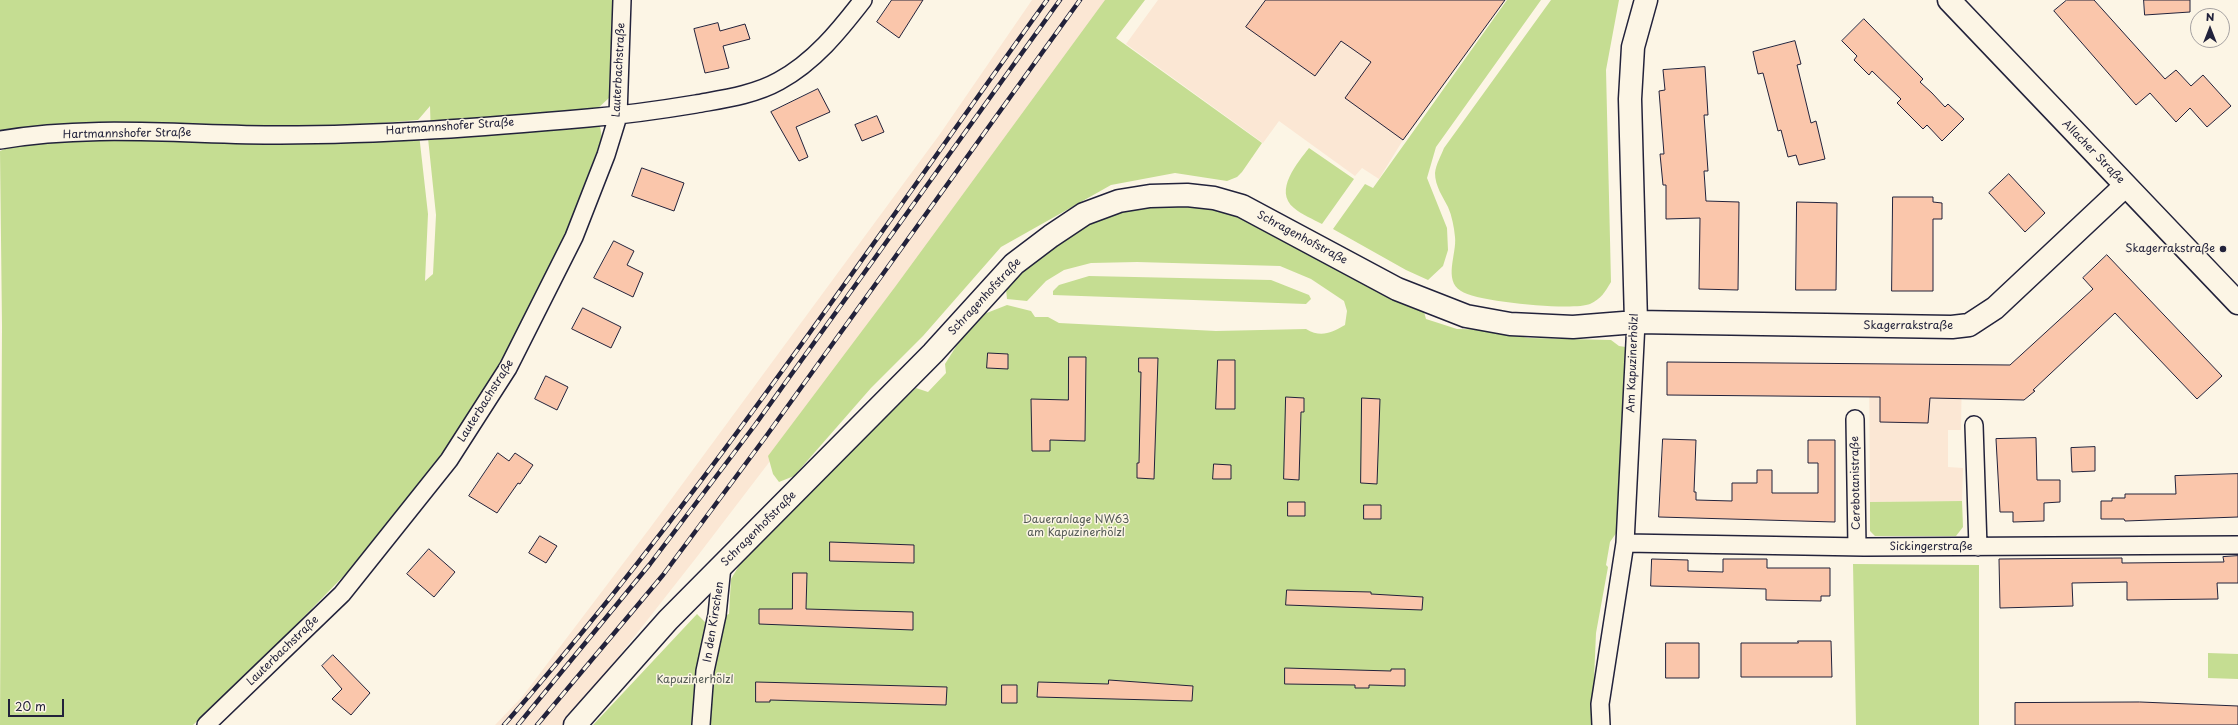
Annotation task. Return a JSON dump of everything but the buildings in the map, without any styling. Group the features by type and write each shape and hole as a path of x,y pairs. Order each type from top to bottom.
{"street":[{"name":"Lauterbachstraße","path":"206,725 342,594 449,460 508,368 574,237 606,155 618,116 622,0"},
{"name":"Hartmannshofer Straße","path":"0,140 20,137 98,132 281,135 424,130 618,116 734,98 778,82 816,55 843,26 863,0"},
{"name":"Am Kapuzinerhölzl","path":"1601,725 1600,704 1625,543 1636,322 1630,99 1633,47 1646,0"},
{"name":"Allacher Straße","path":"1949,0 2238,303"},
{"name":"Skagerrakstraße","path":"1636,322 1864,327 1969,325 1995,308 2125,186"},
{"name":"Schragenhofstraße","path":"575,725 668,620 933,354 1014,264 1051,236 1084,214 1119,201 1150,196 1187,195 1214,198 1242,206 1397,289 1466,316 1510,324 1573,326 1636,322"},
{"name":"Cerebotanistraße","path":"1855,419 1858,547"},
{"path":"1974,425 1978,547"},
{"name":"Sickingerstraße","path":"1625,543 1858,547 2238,545"},
{"name":"In den Kirschen","path":"701,725 706,671 717,615 722,566"}],"shaded area":[{"path":"1032,0 1115,0 997,164 696,558 565,725 495,725 522,697 650,528 940,134"},
{"path":"1158,0 1505,0 1403,140 1379,179 1362,168 1355,176 1279,121 1263,143 1126,44"},
{"path":"1869,364 1962,365 1961,430 1948,430 1948,467 1963,468 1962,501 1870,502"}],"green space":[{"path":"0,0 615,0 613,63 609,98 597,109 602,138 566,232 500,364 443,456 371,548 242,680 193,725 0,725 2,326 0,151 15,145 146,138 419,134 428,214 425,281 433,274 436,215 428,138 431,138 430,106 418,120 345,126 0,132"},
{"path":"1105,0 1145,0 1116,38 1262,143 1242,172 1237,177 1227,181 1175,173 1111,185 1001,247 923,336 871,388 794,476 779,482 773,474 768,456 895,287"},
{"path":"1507,0 1541,0 1436,147 1427,178 1447,228 1448,250 1443,266 1428,280 1406,270 1333,229 1365,184 1373,188"},
{"path":"1551,0 1619,0 1606,70 1611,282 1605,292 1597,300 1590,304 1580,306 1546,306 1504,302 1485,299 1461,291 1456,286 1452,274 1455,244 1453,222 1435,178 1436,166 1444,148"},
{"path":"1309,148 1354,179 1322,224 1294,208 1288,201 1286,193 1287,185 1294,169"},
{"name":"Daueranlage NW63 am Kapuzinerhölzl","path":"1196,203 1231,211 1407,301 1424,312 1426,319 1457,329 1508,330 1518,336 1529,338 1611,340 1619,346 1632,348 1619,529 1610,542 1606,565 1608,567 1596,633 1592,725 593,725 697,614 706,623 729,614 731,579 746,554 810,489 916,388 928,392 946,373 945,364 974,318 1007,305 1031,311 1035,317 1048,317 1059,323 1216,331 1306,329 1311,332 1321,334 1330,332 1345,325 1347,311 1344,301 1311,279 1280,266 1137,262 1091,263 1064,270 1046,281 1027,301 1007,299 1006,289 1029,265 1080,225 1140,206"},
{"path":"1089,276 1271,280 1309,295 1311,299 1306,304 1053,295 1053,291 1059,285"},
{"path":"1962,501 1963,527 1956,536 1875,536 1870,531 1870,502"},
{"path":"1853,564 1979,565 1979,725 1856,725"},
{"path":"2208,653 2238,654 2238,679 2208,678"}],"railway":[{"path":"504,725 577,639 648,550 716,460 784,369 1047,0"},
{"path":"518,725 650,564 755,425 1060,0"},
{"path":"537,725 663,575 767,435 1080,0"}],"place":[{"name":"Skagerrakstraße","path":"2223,249"}],"park label":[{"name":"Kapuzinerhölzl","path":"695,680"}]}
